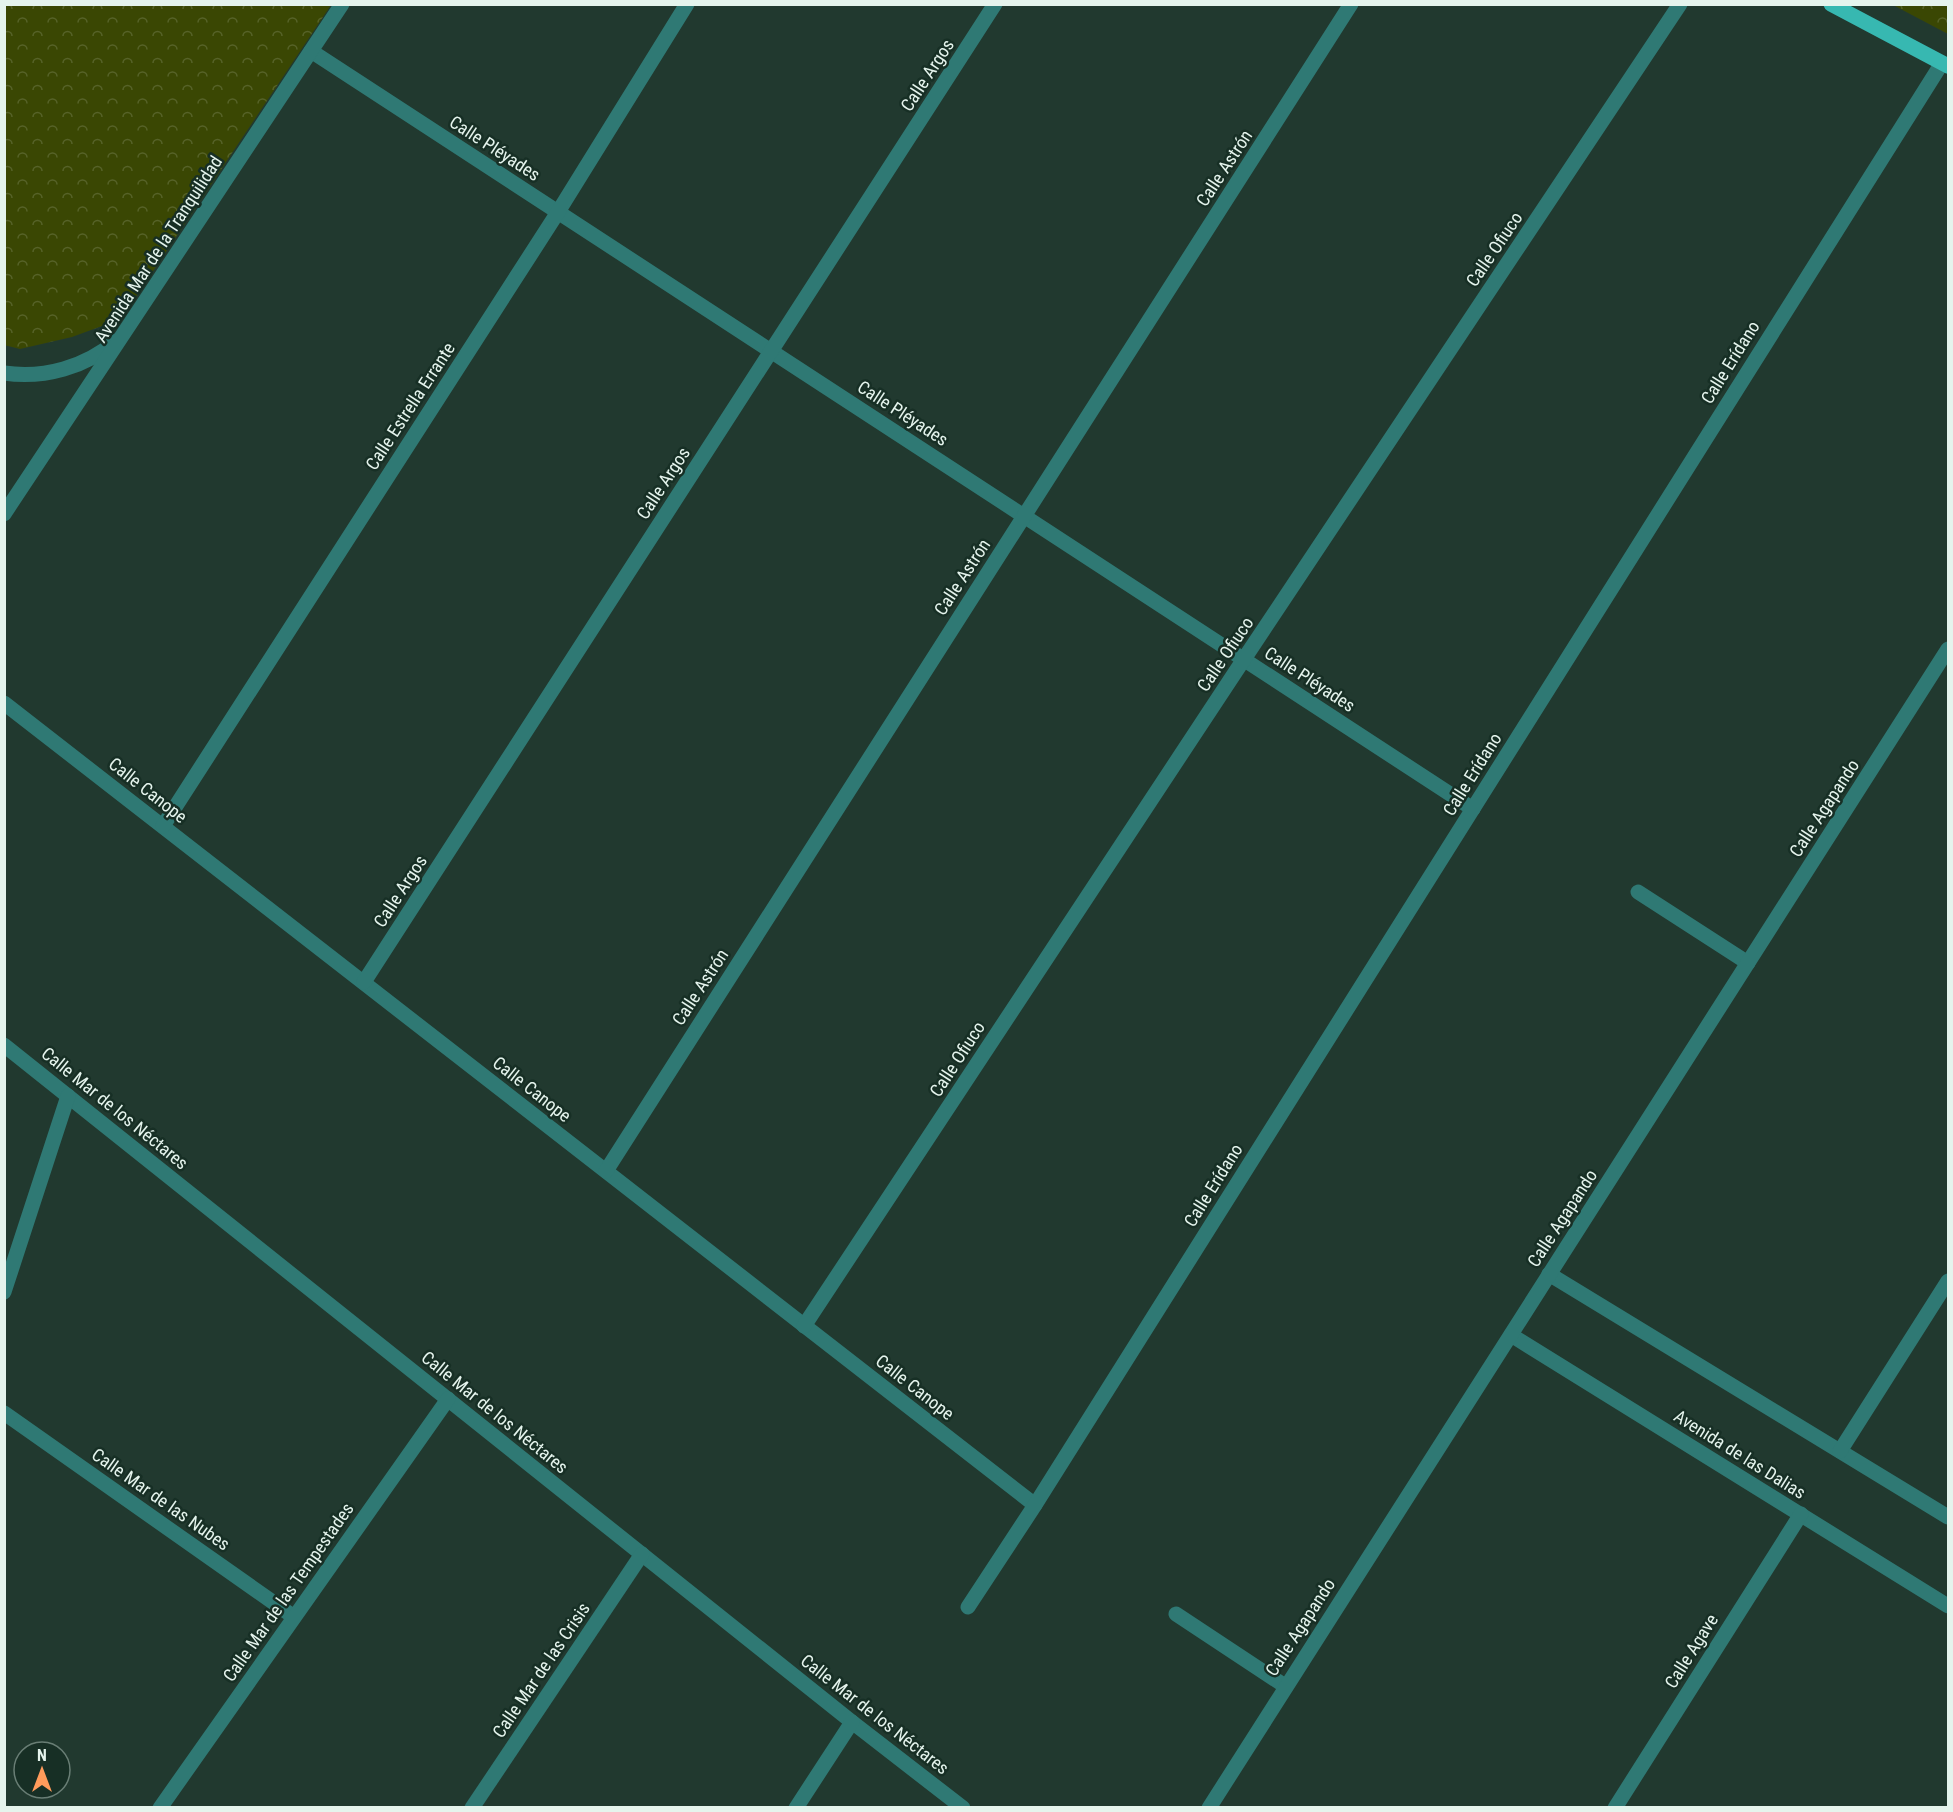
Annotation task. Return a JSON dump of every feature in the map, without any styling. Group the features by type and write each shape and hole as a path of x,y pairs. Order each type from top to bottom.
{"main road":[{"path":"1831,4 1945,65"}],"street":[{"name":"Avenida Mar de la Tranquilidad","path":"4,514 342,4"},
{"name":"Calle Estrella Errante","path":"163,826 558,212 687,4"},
{"name":"Calle Argos","path":"364,982 996,4"},
{"name":"Calle Astrón","path":"606,1171 1351,4"},
{"name":"Calle Ofiuco","path":"804,1326 1680,4"},
{"name":"Calle Pléyades","path":"311,51 1473,808"},
{"name":"Calle Erídano","path":"968,1607 1035,1505 1473,808 1945,65"},
{"path":"4,373 39,374 64,369 87,361 108,348 127,331"},
{"name":"Calle Agapando","path":"1209,1808 1948,649"},
{"name":"Calle Canope","path":"4,703 1035,1505"},
{"path":"1638,892 1748,963"},
{"name":"Calle Mar de los Néctares","path":"4,1044 852,1722 963,1808"},
{"path":"4,1292 68,1096"},
{"path":"1549,1274 1948,1517"},
{"path":"1840,1451 1948,1281"},
{"name":"Avenida de las Dalias","path":"1511,1335 1948,1606"},
{"name":"Calle Mar de las Tempestades","path":"160,1808 448,1399"},
{"name":"Calle Mar de las Nubes","path":"4,1413 294,1617"},
{"name":"Calle Agave","path":"1615,1808 1801,1515"},
{"name":"Calle Mar de las Crisis","path":"472,1808 642,1554"},
{"path":"1176,1614 1286,1686"},
{"path":"796,1808 852,1722"}],"green space":[{"path":"4,5 331,5 121,319 72,337 20,349 4,345"},
{"path":"1893,5 1948,5 1948,34"}]}
